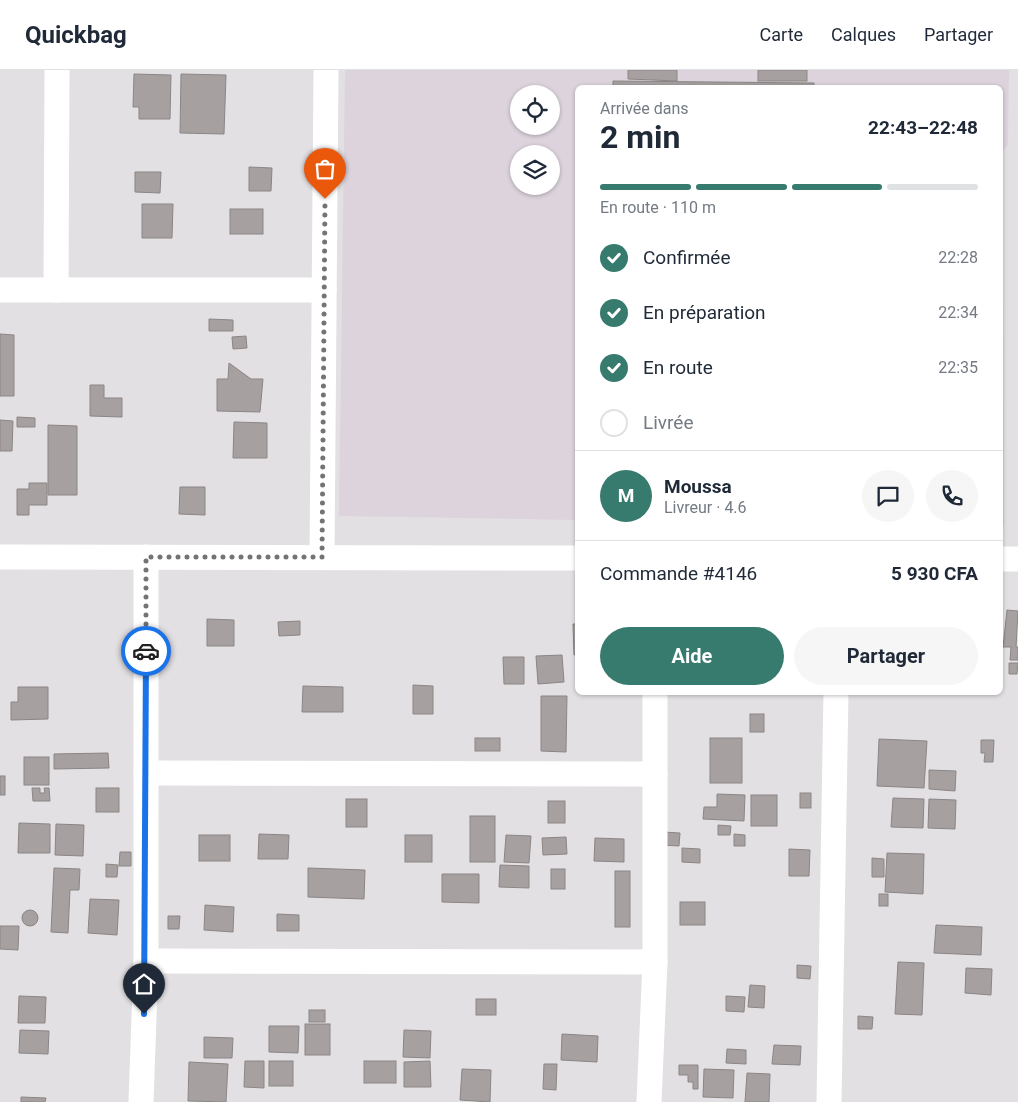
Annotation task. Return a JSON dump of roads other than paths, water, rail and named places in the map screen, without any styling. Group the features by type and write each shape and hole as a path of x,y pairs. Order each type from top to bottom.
{"street":[{"path":"56,290 57,70"},
{"path":"322,557 326,70"},
{"path":"0,290 324,290"},
{"path":"0,557 575,558"},
{"path":"141,1102 146,961 146,557"},
{"path":"1003,559 1018,559"},
{"path":"649,1102 655,962 655,695"},
{"path":"829,1102 836,695"},
{"path":"146,773 655,774"},
{"path":"146,961 655,962"}]}
